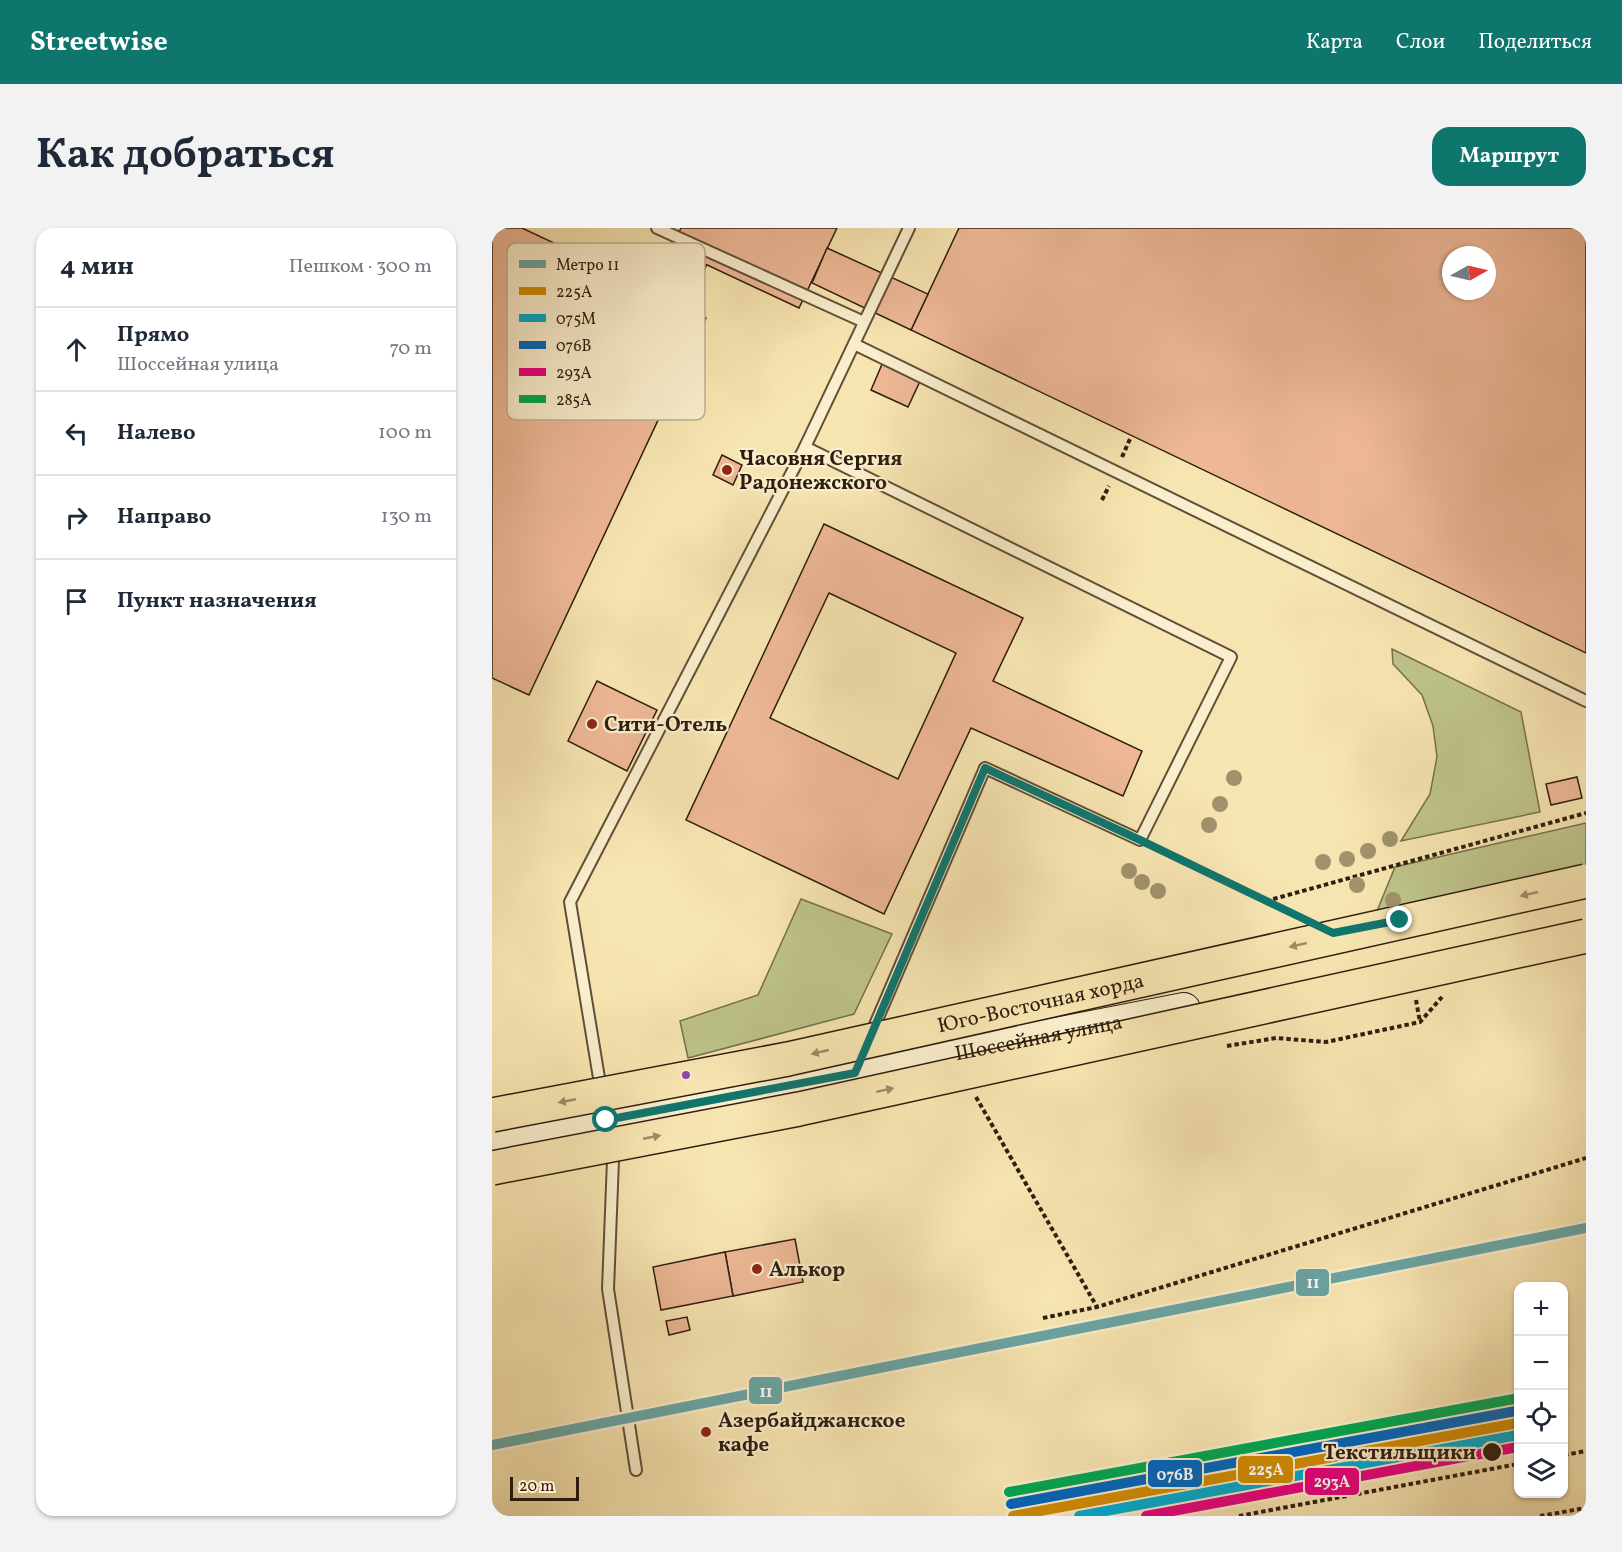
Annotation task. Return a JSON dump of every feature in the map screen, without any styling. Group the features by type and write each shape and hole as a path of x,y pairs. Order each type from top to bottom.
{"main road":[{"name":"Юго-Восточная хорда","path":"492,1115 788,1059 1586,881"},
{"name":"Шоссейная улица","path":"492,1140 606,1120 859,1063 1409,964 1586,927"},
{"path":"492,1168 799,1109 1586,936"}],"lane":[{"path":"657,228 690,243"},
{"path":"636,1470 608,1289 613,1160 570,902 804,447 909,228"},
{"path":"705,250 864,322"},
{"path":"854,344 1586,701"},
{"path":"804,447 1231,657 1140,840 985,768 859,1063"}],"path":[{"path":"1265,901 1586,813"},
{"path":"1140,840 1304,919"},
{"path":"1216,1047 1276,1038 1326,1042 1420,1022 1443,995"},
{"path":"974,1092 1097,1307"},
{"path":"1043,1318 1097,1307 1586,1158"},
{"path":"1568,1454 1586,1451"},
{"path":"1239,1516 1514,1465"},
{"path":"1540,1516 1586,1508"}],"green space":[{"path":"1392,649 1521,712 1540,812 1401,841 1430,794 1437,757 1433,726 1422,695 1393,664"},
{"path":"1586,823 1586,870 1377,911 1395,867"},
{"path":"801,899 892,934 854,1014 688,1058 680,1021 758,995"}],"building":[{"path":"492,228 522,228 554,243 507,243 507,420 658,420 529,695 492,678"},
{"path":"681,228 837,228 799,308 705,264 705,243 674,243"},
{"path":"959,228 1586,228 1586,653 911,330"},
{"path":"827,248 928,294 911,330 812,283"},
{"path":"883,362 921,379 908,407 871,390"},
{"name":"Часовня Сергия Радонежского","path":"722,455 742,465 733,485 713,475"},
{"path":"824,524 1023,618 993,681 1142,751 1123,796 971,728 884,914 686,820","holes":["829,593 956,653 898,779 770,718"]},
{"path":"597,681 657,710 627,771 568,741"},
{"path":"1577,777 1582,798 1551,805 1546,784"},
{"path":"795,1239 803,1282 733,1296 725,1252"},
{"path":"725,1252 733,1296 661,1310 653,1267"},
{"path":"687,1317 690,1330 669,1335 666,1321"}],"metro line":[{"name":"11","path":"492,1445 1586,1228"}],"transit line":[{"name":"285А","path":"1009,1492 1514,1399"},
{"name":"076В","path":"1011,1504 1514,1411"},
{"name":"225А","path":"1013,1516 1514,1424"},
{"name":"075М","path":"1079,1516 1514,1436"},
{"name":"293А","path":"1146,1516 1514,1448"}],"place":[{"name":"Часовня Сергия Радонежского","path":"727,470"},
{"name":"Сити-Отель","path":"592,724"},
{"name":"Алькор","path":"757,1269"},
{"name":"Азербайджанское кафе","path":"706,1432"},
{"name":"Текстильщики","path":"1492,1452"}],"route":[{"path":"606,1120 855,1073 985,768 1333,933 1400,920"}]}
